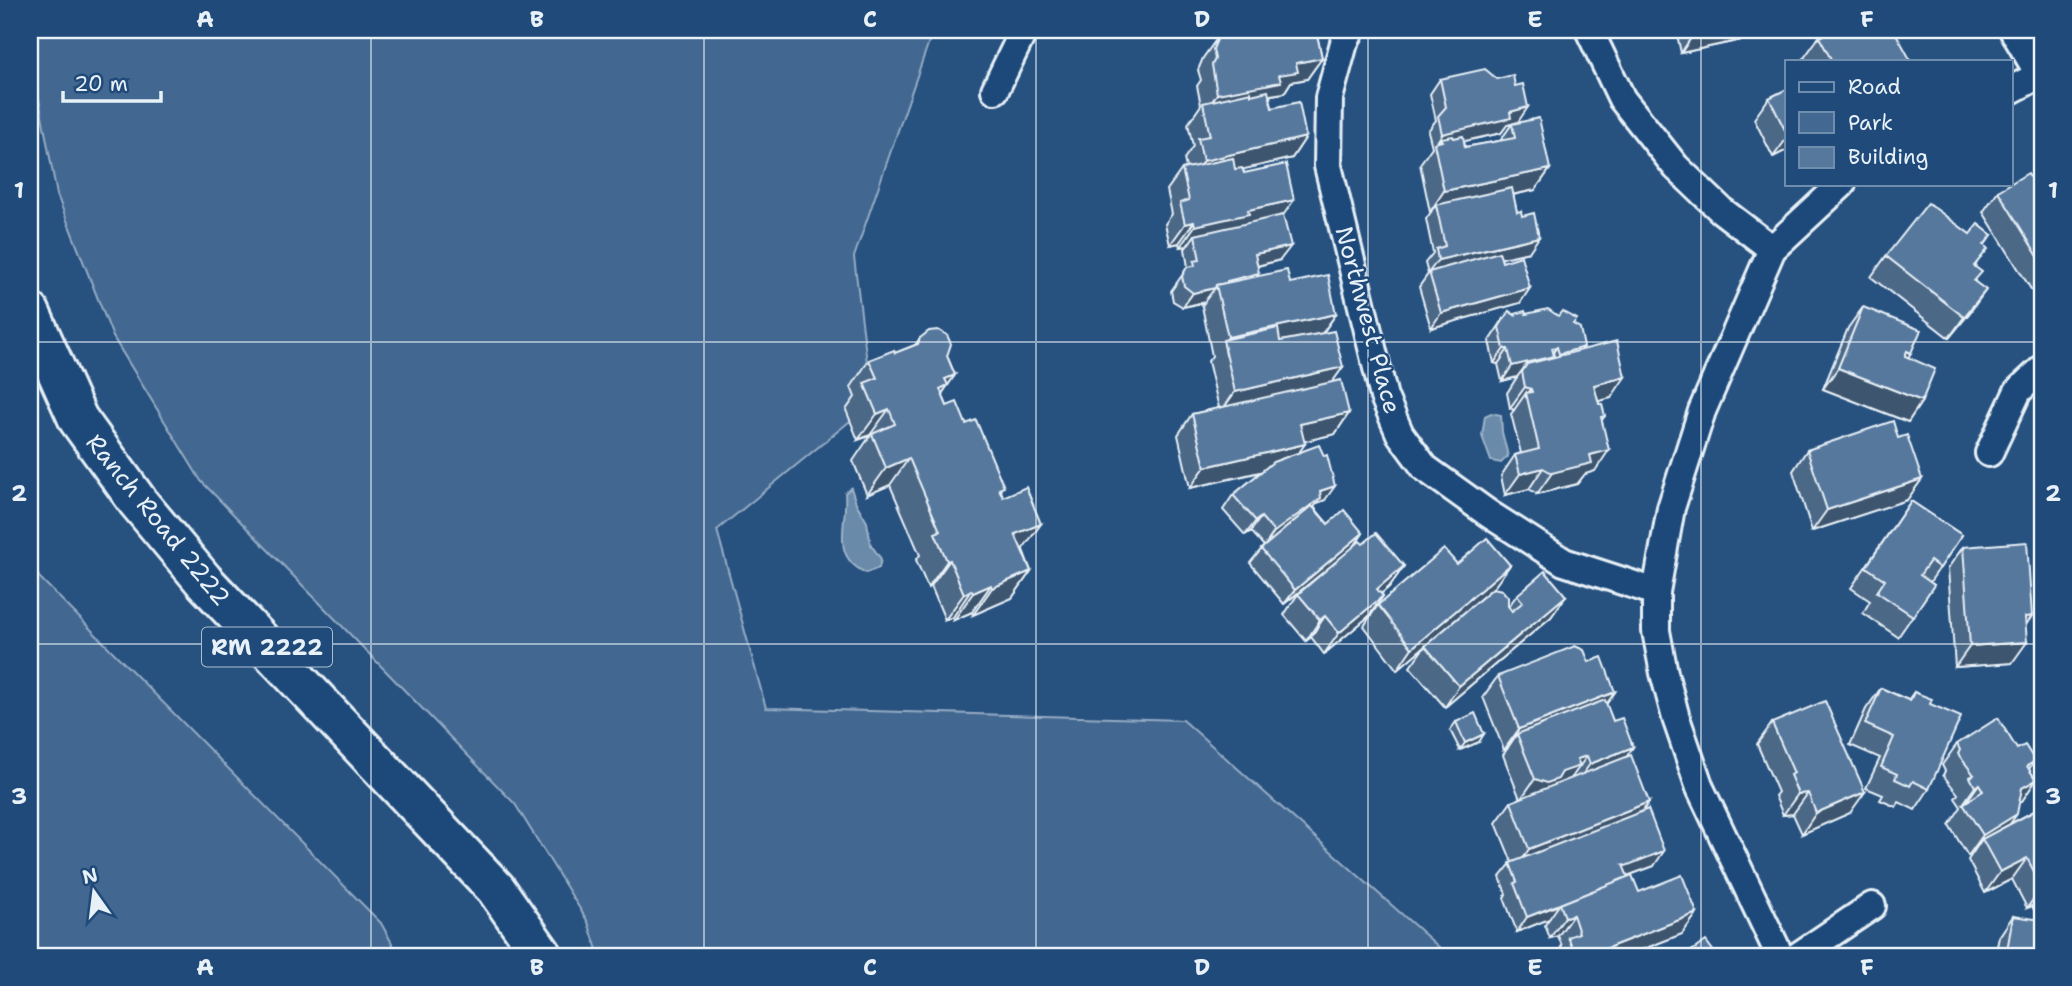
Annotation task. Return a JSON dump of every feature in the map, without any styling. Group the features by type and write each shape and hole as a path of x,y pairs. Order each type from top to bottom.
{"main road":[{"name":"Ranch Road 2222","path":"30,312 78,419 138,502 204,581 496,888 543,956"}],"street":[{"path":"995,90 1024,30"},
{"name":"Northwest Place","path":"1352,30 1344,43 1329,99 1328,166 1384,397 1400,434 1425,468 1489,514 1564,562 1656,592"},
{"path":"1589,30 1622,99 1676,167 1721,210 1772,249"},
{"path":"2012,30 2041,77 2012,90"},
{"path":"1780,956 1700,788 1676,718 1656,631 1656,592 1671,508 1702,411 1772,249 1840,186"},
{"path":"1989,453 2018,391 2042,369"},
{"path":"1798,956 1872,906"}],"green space":[{"path":"30,30 933,30 854,257 872,403 717,530 766,708 1183,720 1449,956 599,956 588,922 515,804 201,481 113,337 57,195 30,52"},
{"path":"30,560 39,577 381,923 399,956 30,956"}],"shaded area":[{"path":"1491,413 1501,415 1508,456 1501,463 1491,461 1482,436 1485,416"},
{"path":"851,488 867,522 871,545 881,559 879,568 866,573 855,566 844,548 845,493"}],"building":[{"path":"1253,30 1316,30 1322,58 1296,63 1298,72 1279,75 1281,82 1217,94 1212,65 1215,59 1213,49 1218,37"},
{"path":"1832,30 1894,30 1910,60 1831,60 1819,37"},
{"path":"1485,69 1497,79 1513,75 1515,86 1523,84 1528,107 1510,112 1511,118 1442,134 1438,116 1446,107 1440,79"},
{"path":"1785,90 1785,130 1769,98"},
{"path":"1268,91 1272,108 1299,102 1306,137 1203,161 1198,138 1210,136 1203,103 1251,92 1251,95"},
{"path":"1539,118 1550,169 1444,191 1434,143 1442,141 1441,138 1463,136 1465,147 1515,138 1512,124"},
{"path":"1233,158 1235,169 1242,168 1244,173 1286,164 1294,200 1248,210 1249,214 1195,226 1194,222 1185,224 1180,203 1189,200 1182,169"},
{"path":"2028,173 2036,186 2042,182 2042,263 1998,191 2012,186 2012,183"},
{"path":"1512,188 1517,212 1521,211 1522,216 1534,213 1539,237 1438,260 1436,249 1445,246 1436,205"},
{"path":"1928,203 1970,234 1978,224 1992,235 1984,245 1988,249 1974,266 1982,272 1974,281 1986,290 1964,317 1886,256"},
{"path":"1283,215 1291,246 1255,254 1259,273 1193,293 1184,286 1182,276 1187,267 1195,266 1194,261 1200,260 1195,235"},
{"path":"1499,252 1502,262 1521,256 1530,288 1441,313 1429,272"},
{"path":"1287,270 1290,283 1328,275 1336,314 1228,337 1216,285"},
{"path":"1863,307 1921,330 1911,353 1907,351 1905,356 1935,369 1922,401 1838,368"},
{"path":"1548,309 1558,316 1562,311 1577,319 1573,324 1580,328 1584,347 1559,354 1557,347 1552,348 1554,356 1512,366 1508,349 1504,349 1499,327 1509,311 1516,316 1515,314 1525,311 1526,314"},
{"path":"1278,328 1280,341 1334,331 1343,367 1235,392 1223,340"},
{"path":"938,330 947,335 951,344 947,356 955,375 945,379 948,385 940,389 947,406 957,402 966,424 976,420 1004,487 999,489 1003,497 1026,487 1041,524 1015,534 1031,571 973,593 971,590 964,594 950,560 947,561 935,533 940,531 909,458 886,468 872,434 895,424 889,409 877,414 864,383 877,378 869,360 918,344 920,338 929,331"},
{"path":"1617,341 1625,377 1594,385 1605,416 1601,417 1609,450 1590,455 1592,463 1552,473 1543,468 1520,474 1515,455 1539,449 1526,393 1532,392 1525,387 1522,372 1527,364"},
{"path":"1341,380 1349,413 1300,424 1305,444 1205,467 1192,414"},
{"path":"1893,421 1898,438 1907,435 1922,479 1827,510 1807,450"},
{"path":"1319,445 1324,456 1327,455 1335,486 1320,491 1321,498 1274,532 1261,517 1256,521 1233,495 1273,462"},
{"path":"1911,501 1962,535 1940,568 1930,561 1920,575 1934,585 1913,616 1877,592 1885,580 1866,567"},
{"path":"1312,506 1328,524 1344,510 1363,533 1295,590 1261,549"},
{"path":"1376,533 1404,566 1377,589 1383,596 1339,633 1325,616 1320,620 1298,594 1360,541 1363,544"},
{"path":"1487,538 1510,565 1412,648 1378,605 1444,549 1457,564"},
{"path":"2027,542 2032,616 2025,617 2027,642 1970,646 1963,547"},
{"path":"1545,571 1566,596 1459,686 1425,646 1493,588 1502,590 1508,597 1508,606 1512,611 1523,602 1517,595"},
{"path":"1575,646 1584,650 1589,662 1602,657 1615,692 1519,729 1498,676"},
{"path":"1881,688 1910,701 1914,692 1932,699 1930,704 1961,717 1929,789 1913,781 1910,786 1895,779 1897,774 1881,767 1894,737 1865,724"},
{"path":"1605,700 1613,721 1622,718 1633,747 1590,764 1587,756 1577,759 1580,766 1562,772 1558,779 1547,783 1535,779 1517,734"},
{"path":"1825,701 1865,792 1816,813 1808,793 1798,794 1790,775 1794,773 1772,723"},
{"path":"1475,713 1484,734 1465,743 1456,722"},
{"path":"1998,718 2017,749 2025,745 2035,761 2027,766 2036,780 2022,788 2017,814 1983,835 1963,804 1983,791 1979,784 1975,787 1970,777 1974,775 1958,754 1960,750 1957,744"},
{"path":"1631,755 1649,802 1529,849 1511,802"},
{"path":"2042,807 2042,887 2027,858 2000,872 1982,839"},
{"path":"1648,809 1664,851 1623,865 1628,877 1527,917 1514,883 1517,882 1510,863"},
{"path":"1632,875 1639,892 1682,875 1697,913 1587,956 1576,956 1568,937 1579,933 1573,915 1565,917 1560,904"},
{"path":"2013,916 2042,920 2042,956 2006,956"},
{"path":"1706,941 1717,956 1684,956"}]}
